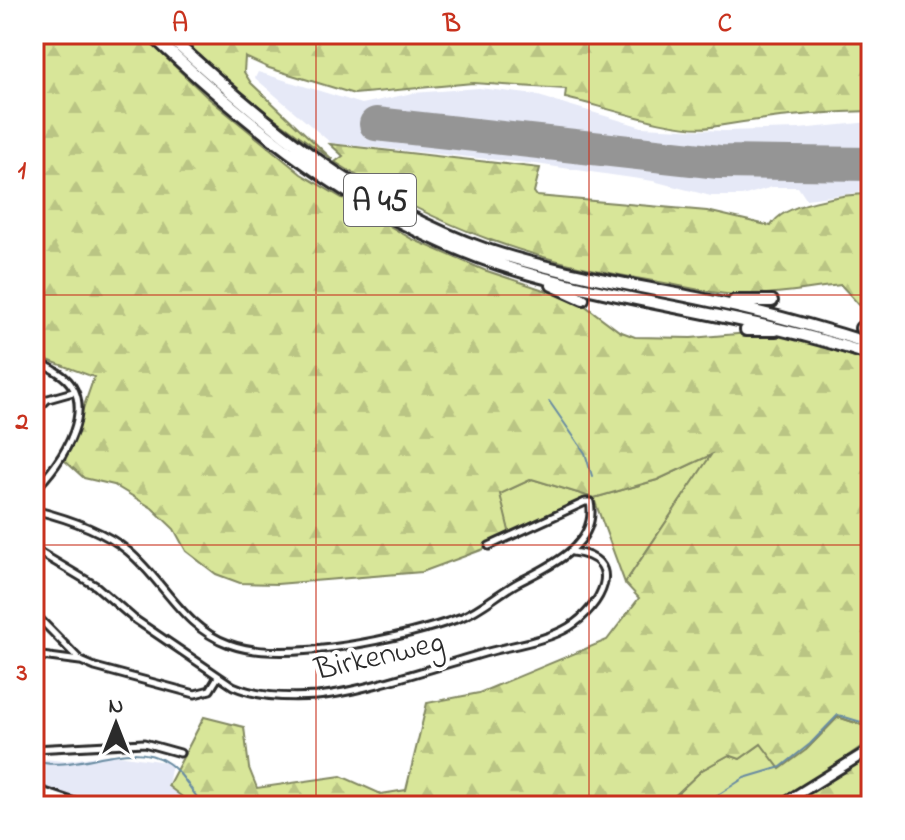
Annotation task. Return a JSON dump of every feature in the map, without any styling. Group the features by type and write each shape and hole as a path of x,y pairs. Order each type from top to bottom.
{"highway":[{"name":"A 45","path":"151,34 240,115 339,189 422,234 529,274 792,331 871,355"},
{"name":"A 45","path":"166,34 247,108 300,150 344,180 425,224 531,263 797,320 871,344"},
{"path":"529,274 583,299"},
{"path":"699,299 772,301"},
{"path":"746,330 792,331"}],"main road":[{"path":"779,806 871,749"},
{"path":"34,790 82,806"}],"street":[{"path":"34,366 47,366 67,378 74,386 77,399 76,425 64,456 34,490"},
{"path":"34,379 34,395"},
{"path":"34,412 48,399 73,392"},
{"path":"34,510 84,527 117,543 136,558 196,626 212,638 247,649 307,650 345,646 460,617 572,552 590,517 591,505 588,501 489,546"},
{"name":"Birkenweg","path":"34,549 96,586 133,618 218,677 248,693 319,696 548,635 581,618 596,605 603,588 604,574 597,561 572,552"},
{"path":"34,613 81,661"},
{"path":"34,655 81,661 195,694 210,690 218,677"},
{"path":"34,749 144,743 180,753"}],"shaded area":[{"path":"258,72 362,104 413,93 479,88 535,95 642,127 724,131 799,129 871,122 871,191 806,199 798,187 772,187 742,196 711,196 653,181 536,164 331,143 255,78"},
{"path":"111,754 172,763 168,786 194,806 34,806 34,758 63,761"}],"green space":[{"path":"34,34 141,34 206,96 301,174 412,239 484,270 580,302 619,331 635,337 691,338 772,331 871,362 871,728 838,717 806,750 780,769 761,744 740,759 729,755 702,770 664,806 194,806 168,786 204,717 244,727 249,768 257,788 341,776 381,794 406,790 427,703 479,693 607,640 639,598 625,583 711,455 657,480 594,498 532,479 500,494 511,539 422,572 277,584 240,583 216,574 186,551 174,529 152,508 114,485 84,478 65,461 94,377 34,355"},
{"path":"175,34 871,34 871,111 790,116 697,128 565,98 566,89 473,83 354,94 269,68 245,57 244,72 251,83 333,160 239,93"},
{"path":"330,144 540,168 534,192 537,196 707,211 771,226 788,211 816,201 871,194 871,318 841,285 761,294 727,294 614,274 530,253 452,225 413,207 335,162 343,156"},
{"path":"712,454 625,583 594,499 511,539 499,494 532,479 594,498 657,480"},
{"path":"838,717 871,728 871,740 774,806 664,806 702,770 729,755 740,759 761,744 806,750"},
{"path":"871,755 871,806 788,806"}],"waterway":[{"path":"549,401 585,453 592,476"},
{"path":"701,806 744,778 781,767 810,744 838,715 871,725"},
{"path":"34,761 51,764 120,754 153,756 173,767 204,806"}],"runway":[{"path":"376,124 719,162 871,164"}]}
